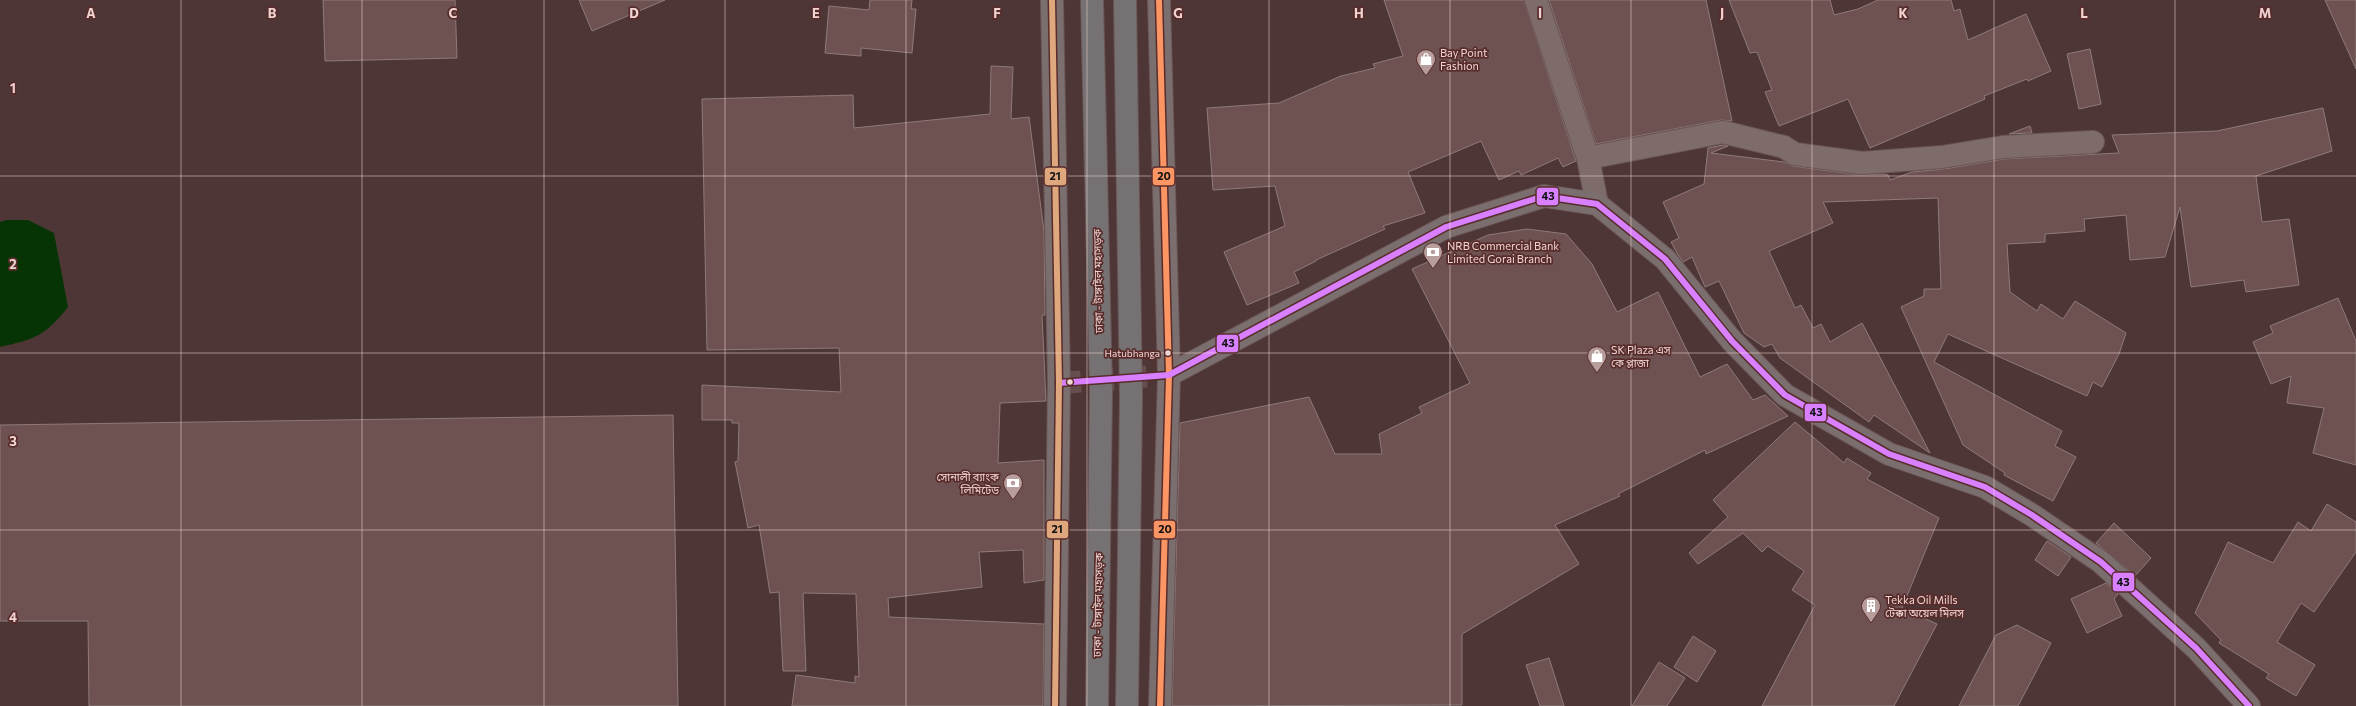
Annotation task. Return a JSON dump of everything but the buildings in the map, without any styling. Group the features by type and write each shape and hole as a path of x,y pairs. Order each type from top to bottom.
{"highway":[{"name":"ঢাকা - টাঙ্গাইল মহাসড়ক","path":"1092,0 1101,390 1097,706"},
{"path":"1125,0 1131,398 1127,706"}],"main road":[{"path":"1052,0 1059,389 1055,706"},
{"path":"1159,0 1169,374 1160,706"},
{"path":"1169,374 1446,227 1544,196 1597,204 1665,259 1732,341 1785,395 1889,454 1986,487 2032,515 2101,562 2196,648 2249,706"}],"street":[{"path":"1536,0 1588,158 1597,204"},
{"path":"1588,158 1723,132 1784,147 1795,154 1862,163 1942,157 2003,147 2093,142"}],"shaded area":[{"path":"6,220 28,220 54,233 68,307 53,324 38,335 0,347 0,222"}],"tunnel":[{"path":"1059,383 1169,375"}],"transit line":[{"name":"21","path":"1052,0 1059,383 1055,706"},
{"name":"20","path":"1159,0 1169,375 1160,706"},
{"name":"43","path":"1059,383 1169,375 1446,227 1544,196 1597,204 1665,259 1732,341 1785,395 1889,454 1985,487 2032,515 2101,562 2196,648 2249,706"}],"place":[{"name":"Bay Point Fashion","path":"1426,76"},
{"name":"NRB Commercial Bank Limited Gorai Branch","path":"1433,269"},
{"name":"Hatubhanga","path":"1168,353"},
{"name":"SK Plaza এস কে প্লাজা","path":"1597,373"},
{"name":"সোনালী ব্যাংক লিমিটেড","path":"1013,500"},
{"name":"Tekka Oil Mills টেক্কা অয়েল মিলস","path":"1871,623"}]}
